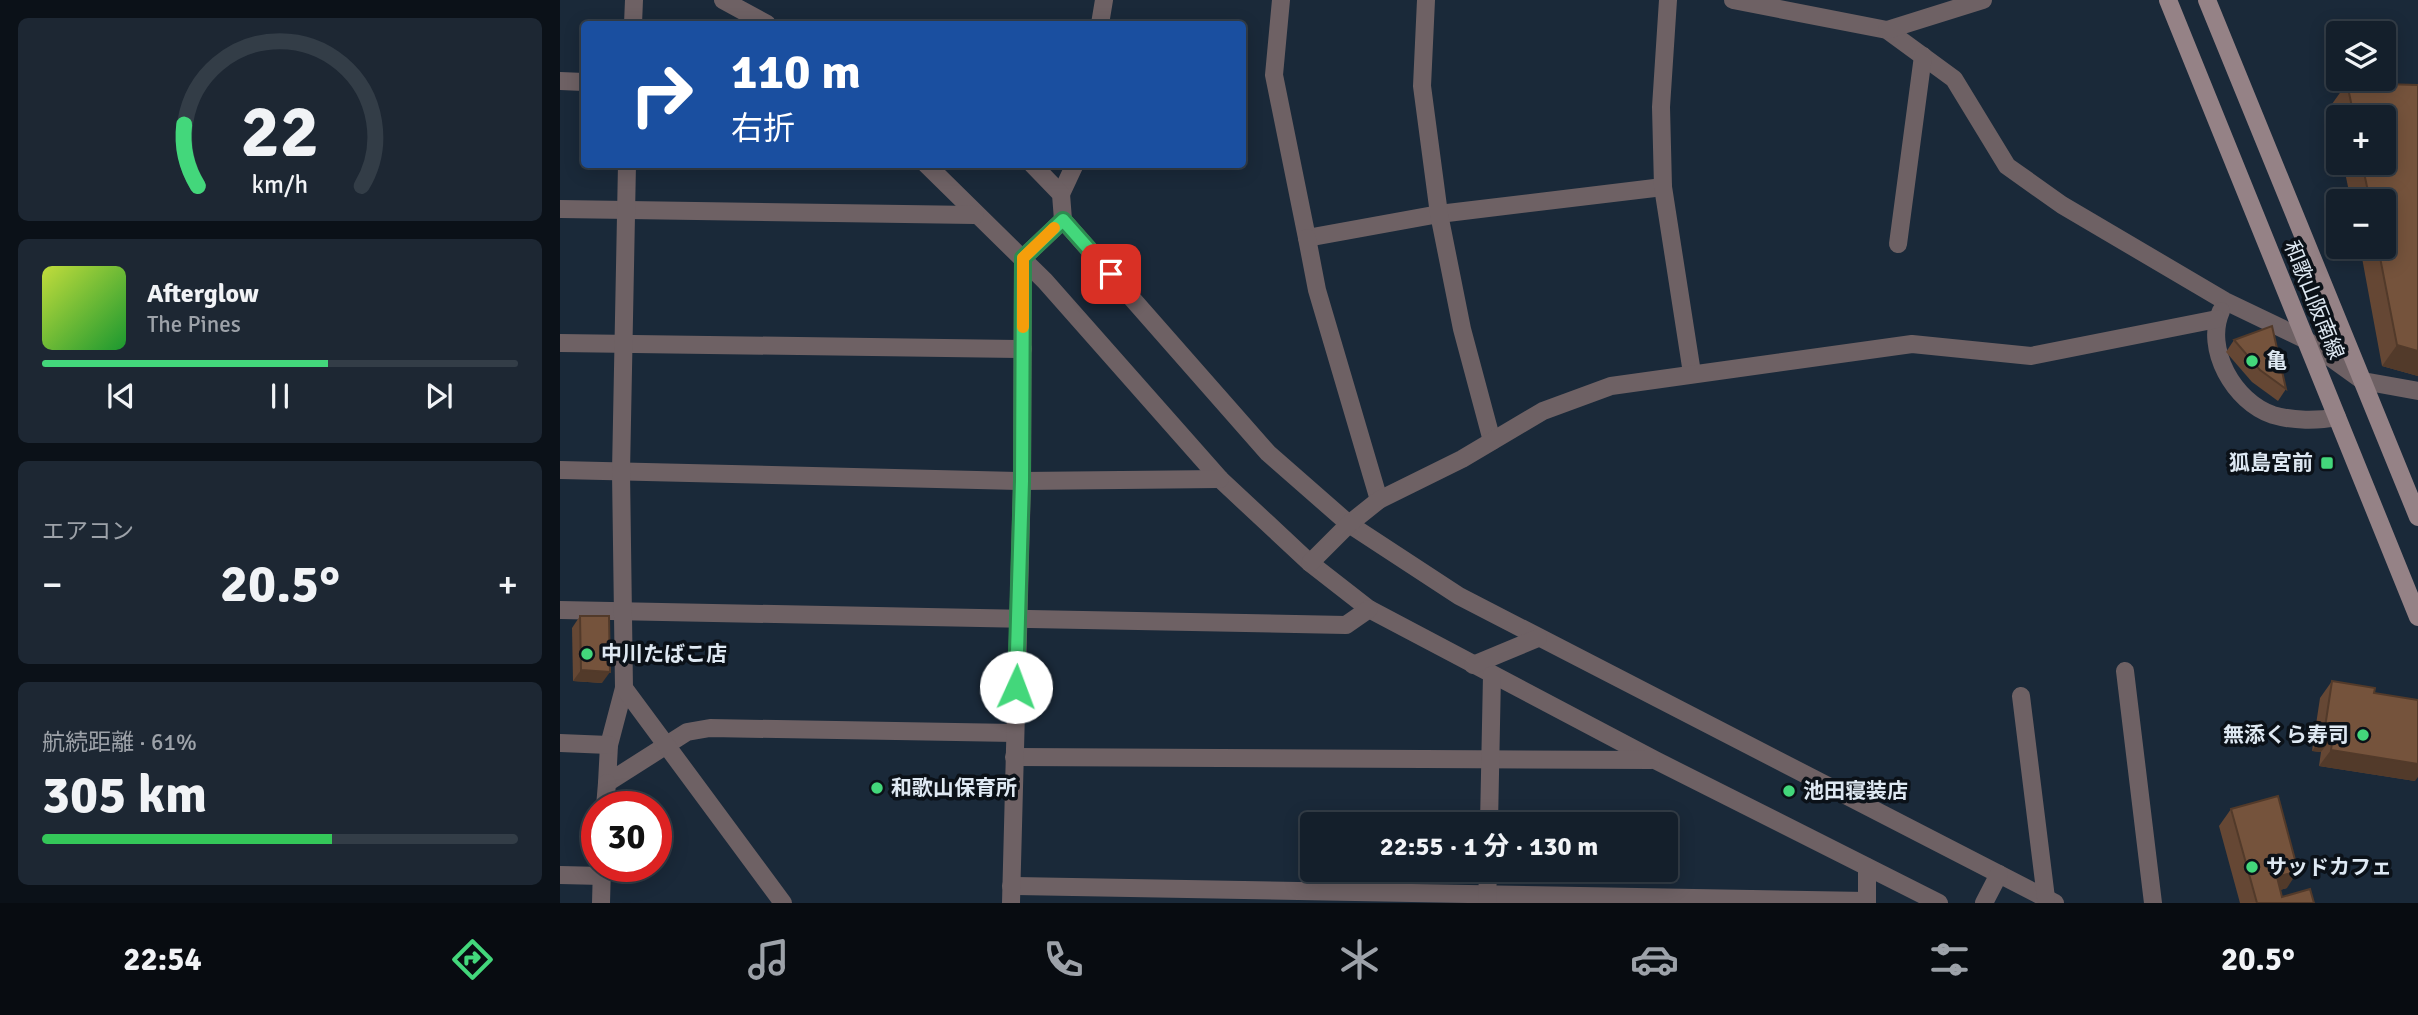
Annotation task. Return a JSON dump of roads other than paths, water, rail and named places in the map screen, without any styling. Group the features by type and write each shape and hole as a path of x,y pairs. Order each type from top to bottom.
{"main road":[{"name":"和歌山阪南線","path":"2168,0 2418,617"},
{"name":"和歌山阪南線","path":"2207,0 2418,517"}],"street":[{"path":"633,21 634,0"},
{"path":"723,0 762,21"},
{"path":"1100,21 1104,0"},
{"path":"1280,0 1274,75 1317,290 1379,500"},
{"path":"1426,0 1422,86 1439,214 1462,329 1492,441"},
{"path":"1668,0 1661,107 1663,187 1692,373"},
{"path":"1733,0 1783,4 1887,30 1954,79 2007,166 2062,205 2225,301 2306,340 2363,381 2418,391"},
{"path":"1887,30 1979,1"},
{"path":"1898,244 1923,56"},
{"path":"560,81 581,82"},
{"path":"607,791 609,744 624,688 621,472 627,168"},
{"path":"930,168 975,215 1023,258 1220,479 1310,563 1369,609 1655,760 1939,903"},
{"path":"1036,168 1061,194"},
{"path":"1073,168 1061,194 1063,220 1268,453 1349,524 1459,596 2051,901"},
{"path":"1307,238 1439,214 1663,187"},
{"path":"560,209 975,215"},
{"path":"1063,220 1023,258 1022,481 1011,895 1867,902 1867,867"},
{"path":"2225,301 2217,319 2216,349 2239,393 2272,414 2319,421 2337,417"},
{"path":"1310,563 1349,524 1379,500 1543,411 1611,386 1912,344 2031,356 2217,319"},
{"path":"560,343 1023,349"},
{"path":"560,470 1022,481 1220,479"},
{"path":"560,610 1346,625 1369,609"},
{"path":"1473,665 1538,638"},
{"path":"2125,671 2154,903"},
{"path":"1489,812 1492,675"},
{"path":"624,688 783,903"},
{"path":"2021,696 2051,901"},
{"path":"607,783 687,733 710,728 1015,733"},
{"path":"560,743 609,744"},
{"path":"1014,757 1655,760"},
{"path":"560,875 581,873"},
{"path":"1983,903 1999,874"},
{"path":"601,903 602,882"}],"place":[{"name":"亀","path":"2252,361"},
{"name":"狐島宮前","path":"2327,463"},
{"name":"中川たばこ店","path":"587,654"},
{"name":"無添くら寿司","path":"2363,735"},
{"name":"和歌山保育所","path":"877,788"},
{"name":"池田寝装店","path":"1789,791"},
{"name":"サッドカフェ","path":"2252,867"}]}
